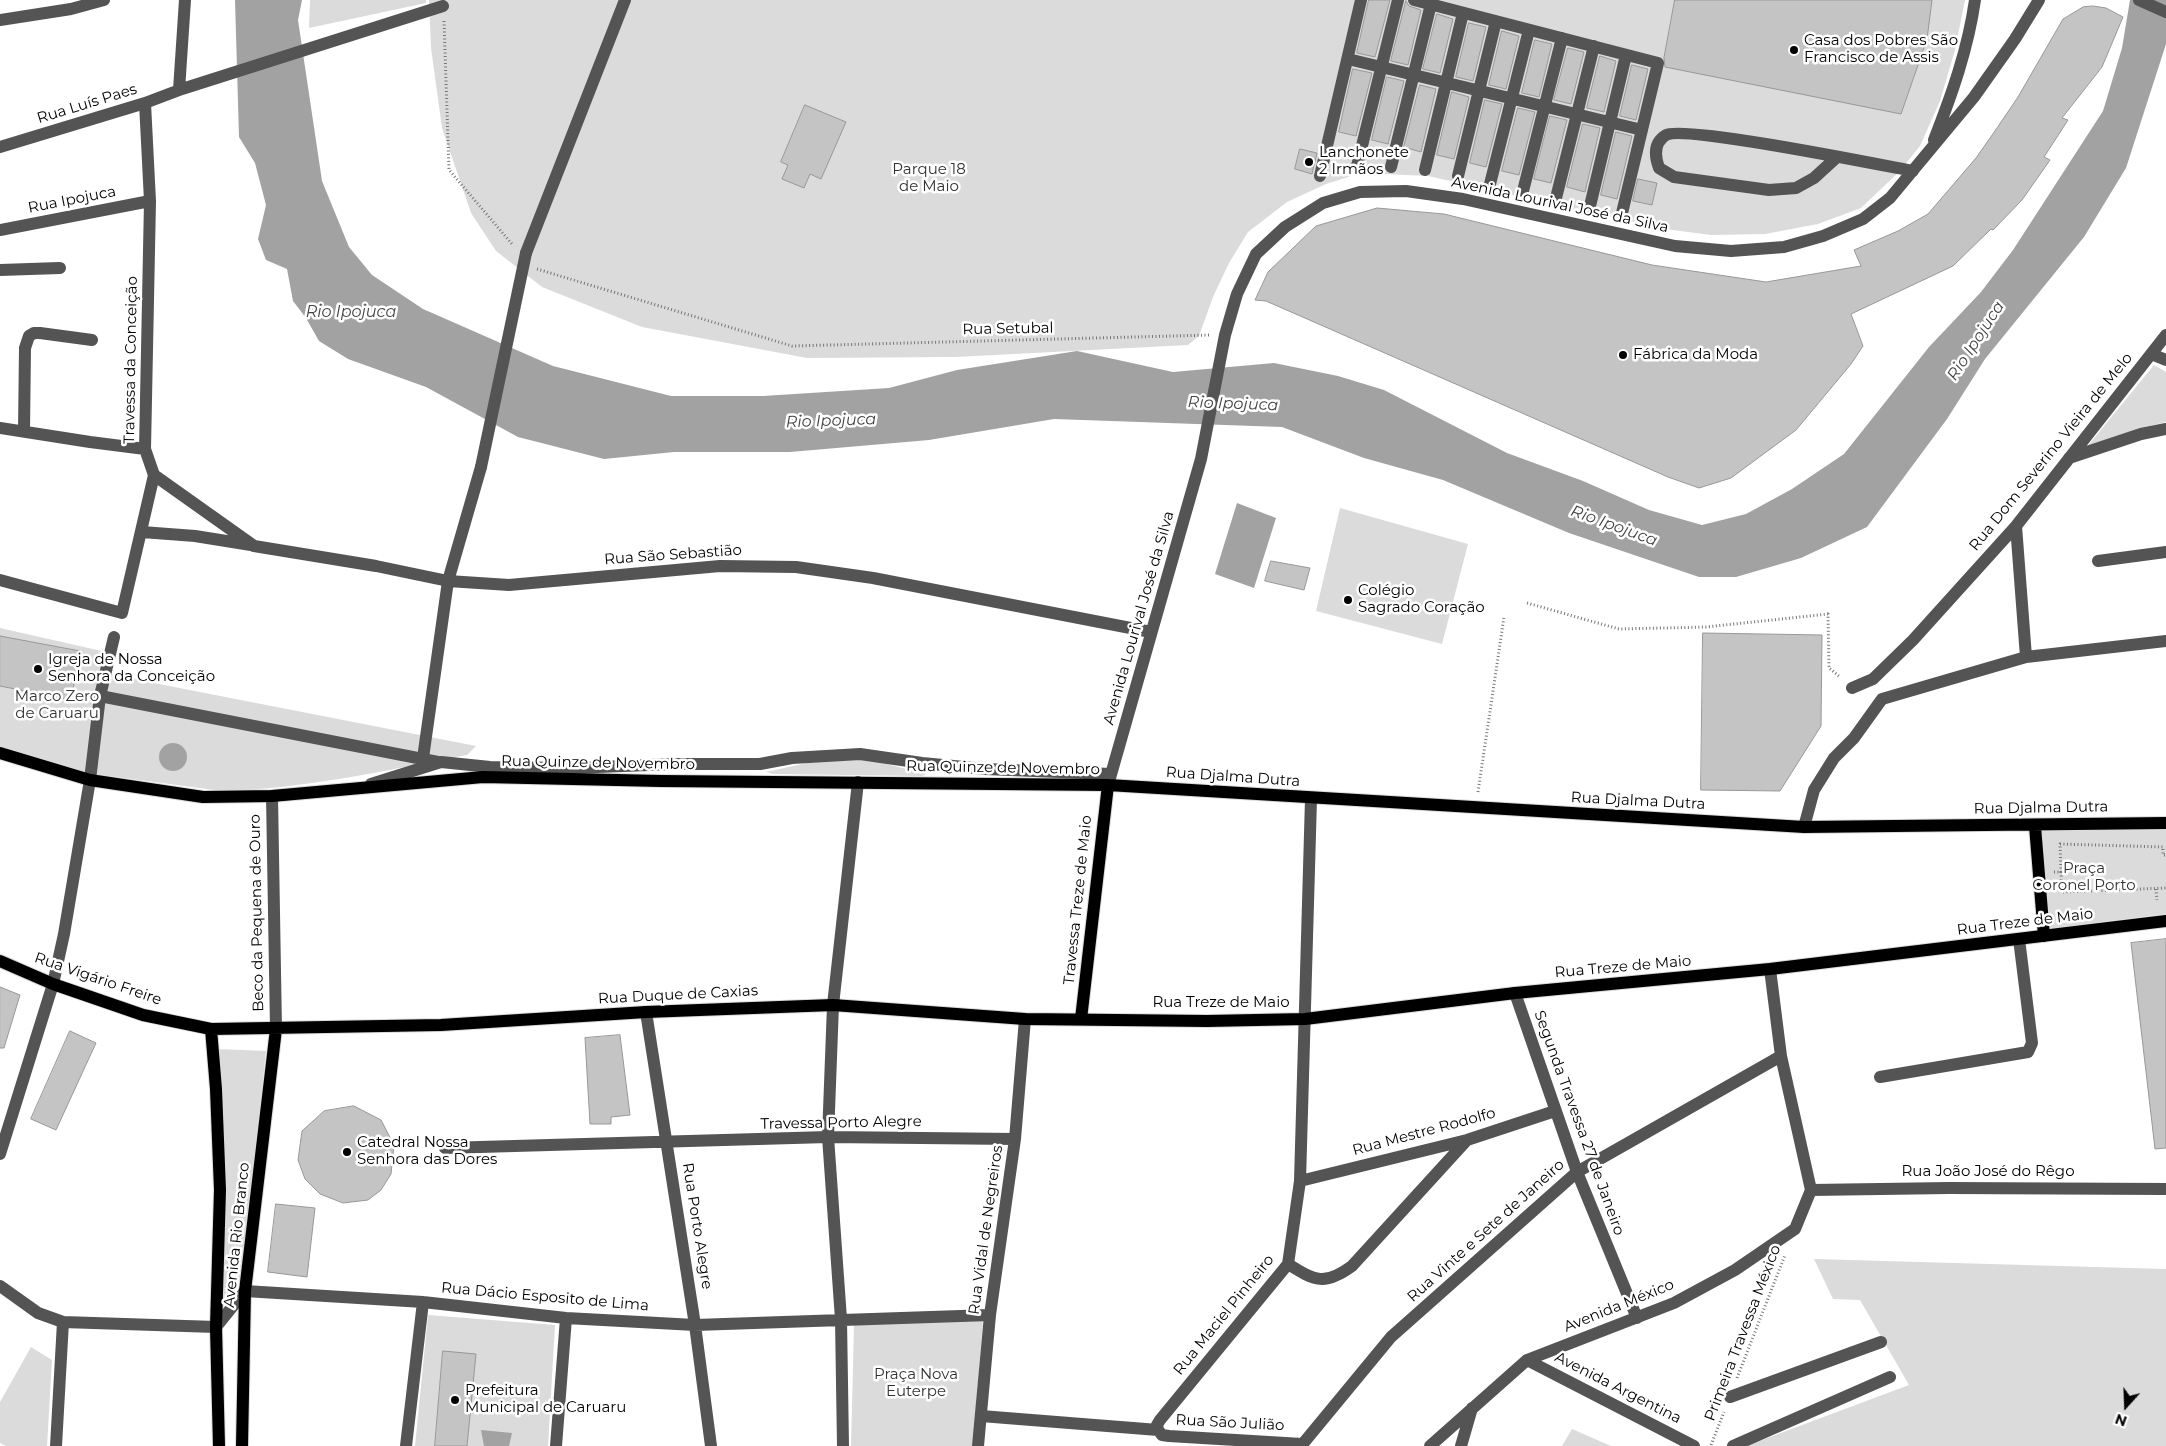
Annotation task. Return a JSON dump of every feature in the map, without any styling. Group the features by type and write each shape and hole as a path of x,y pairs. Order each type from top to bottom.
{"main road":[{"name":"Rua Quinze de Novembro","path":"0,754 90,780 203,797 272,796 484,777 661,781 858,782 1109,780"},
{"name":"Rua Djalma Dutra","path":"1109,780 1311,798 1804,826 2035,826 2166,823"},
{"name":"Travessa Treze de Maio","path":"1081,1019 1109,780"},
{"path":"2035,826 2044,936"},
{"name":"Rua Treze de Maio","path":"1081,1019 1207,1021 1305,1019 1515,993 1770,969 2166,921"},
{"name":"Rua Vigário Freire","path":"0,961 53,984 143,1015 211,1029 276,1029"},
{"name":"Rua Duque de Caxias","path":"276,1029 441,1025 646,1012 833,1005 1025,1019 1081,1019"},
{"name":"Avenida Rio Branco","path":"211,1029 216,1089 220,1190 216,1327 219,1446"},
{"name":"Avenida Rio Branco","path":"242,1446 245,1291 276,1029"}],"street":[{"path":"0,20 71,4 104,0"},
{"path":"181,90 185,0"},
{"path":"423,758 448,581 481,467 526,253 625,0"},
{"path":"1320,176 1361,0"},
{"path":"1358,166 1398,0"},
{"path":"1414,0 1658,63 1622,213"},
{"path":"1930,152 1954,90 1971,25 1975,0"},
{"name":"Avenida Lourival José da Silva","path":"1109,780 1201,456 1225,335 1237,294 1256,254 1285,226 1323,203 1360,192 1406,191 1463,199 1675,246 1731,251 1784,247 1823,236 1863,219 1890,198 1930,152 1974,96 2015,38 2038,0"},
{"path":"2140,0 2166,12"},
{"path":"1391,168 1431,4"},
{"name":"Rua Luís Paes","path":"0,146 145,103 443,6"},
{"path":"1425,170 1463,12"},
{"path":"1458,176 1496,21"},
{"path":"1490,184 1529,30"},
{"path":"1523,191 1562,38"},
{"path":"1556,198 1594,46"},
{"path":"1590,206 1626,55"},
{"path":"1348,59 1642,130"},
{"name":"Travessa da Conceição","path":"145,103 150,201 145,449 154,475"},
{"path":"1837,157 1814,178 1796,188 1769,190 1674,177 1659,168 1655,156 1658,143 1667,134 1683,132 1837,157 1913,171"},
{"name":"Rua Ipojuca","path":"0,230 150,201"},
{"path":"0,270 60,268"},
{"path":"24,430 25,348 29,336 34,333 40,333 92,340"},
{"name":"Rua Dom Severino Vieira de Melo","path":"1852,688 1873,679 1913,640 2016,526 2166,335"},
{"path":"2151,354 2166,360"},
{"path":"0,428 145,449"},
{"path":"2069,458 2141,434 2166,428"},
{"path":"0,580 122,613 154,475"},
{"name":"Rua São Sebastião","path":"154,475 254,546"},
{"path":"2016,526 2026,657"},
{"name":"Rua São Sebastião","path":"142,532 195,536 376,566 448,581 509,585 720,566 796,567 873,578 1151,632"},
{"path":"2098,561 2166,552"},
{"path":"0,1154 53,984 64,934 90,780 100,696 114,637"},
{"path":"1804,826 1814,790 1834,758 1854,738 1882,699 2026,657 2166,641"},
{"path":"100,696 441,762 490,767 572,768 675,764 760,764 792,758 860,754 922,763 1109,780"},
{"path":"362,787 441,762"},
{"path":"843,1446 841,1319 828,1137 833,1005 858,782"},
{"name":"Beco da Pequena de Ouro","path":"272,796 276,1029"},
{"name":"Rua Maciel Pinheiro","path":"1158,1430 1157,1425 1160,1420 1288,1264 1300,1181 1311,798"},
{"path":"1880,1077 2028,1052 2032,1043 2019,939"},
{"path":"1770,969 1781,1056 1811,1190 1795,1228"},
{"name":"Segunda Travessa 27 de Janeiro","path":"1515,993 1577,1172 1637,1318"},
{"name":"Rua Porto Alegre","path":"646,1012 695,1325 711,1446"},
{"name":"Rua Vidal de Negreiros","path":"978,1446 990,1315 1015,1139 1025,1019"},
{"name":"Rua Vinte e Sete de Janeiro","path":"1301,1445 1392,1337 1577,1172 1781,1056"},
{"name":"Rua Mestre Rodolfo","path":"1300,1181 1467,1140 1555,1111"},
{"name":"Travessa Porto Alegre","path":"444,1148 828,1137 1015,1139"},
{"path":"1288,1264 1313,1279 1328,1280 1339,1276 1352,1266 1467,1140"},
{"name":"Rua João José do Rêgo","path":"1811,1190 1949,1188 2166,1189"},
{"name":"Avenida México","path":"1430,1446 1526,1360 1674,1304 1735,1270 1795,1228"},
{"path":"0,1286 38,1313 63,1322 216,1327 245,1291"},
{"name":"Rua Dácio Esposito de Lima","path":"245,1291 423,1302 566,1318 695,1325 990,1315"},
{"path":"406,1446 423,1302"},
{"path":"556,1446 566,1318"},
{"path":"56,1446 63,1322"},
{"path":"1730,1397 1881,1342"},
{"name":"Avenida Argentina","path":"1526,1360 1694,1446"},
{"path":"1733,1446 1890,1377"},
{"path":"1462,1446 1472,1408"},
{"name":"Rua São Julião","path":"981,1416 1158,1430 1162,1435 1170,1436 1301,1445"}],"path":[{"path":"443,6 449,170 513,245"},
{"name":"Rua Setubal","path":"532,268 792,346 1225,335"},
{"path":"1527,603 1619,629 1706,627 1828,614 1828,668 1852,688"},
{"path":"1476,808 1504,617"},
{"path":"2166,855 2163,855 2163,847 2060,844 2062,892 2166,888"},
{"path":"2051,872 2061,872"},
{"path":"2156,889 2157,900"},
{"name":"Primeira Travessa México","path":"1711,1446 1795,1228"}],"green space":[{"path":"310,0 426,0 426,3 309,28"},
{"name":"Parque 18 de Maio","path":"429,0 1965,0 1955,50 1940,101 1920,146 1899,172 1861,208 1818,224 1765,234 1711,235 1665,229 1428,176 1361,173 1326,184 1287,202 1248,232 1229,263 1213,297 1199,336 1188,345 956,357 807,358 642,327 542,287 496,251 471,213 442,128 431,48"},
{"path":"2154,365 2166,372 2166,422 2145,427 2086,448"},
{"path":"1340,508 1468,544 1442,644 1316,611"},
{"name":"Marco Zero de Caruaru","path":"0,628 106,652 101,669 113,675 476,746 467,755 345,778 283,787 222,791 72,771 0,748"},
{"path":"820,760 874,761 927,774 922,776 773,774 766,772"},
{"name":"Praça Coronel Porto","path":"2166,829 2166,914 2038,930 2031,831"},
{"path":"217,1049 266,1051 242,1280 223,1305 224,1145"},
{"path":"1814,1259 2166,1269 2166,1446 1746,1446 1909,1385 1860,1300 1833,1299"},
{"path":"428,1315 555,1325 548,1446 415,1446"},
{"name":"Praça Nova Euterpe","path":"983,1320 973,1446 851,1446 854,1324"},
{"path":"31,1347 52,1360 47,1446 6,1446 0,1443 0,1402"},
{"path":"1572,1429 1611,1446 1562,1446"}],"water":[{"name":"Rio Ipojuca","path":"235,0 302,0 298,20 322,181 349,247 372,275 423,309 553,366 671,396 763,396 889,388 957,370 1077,351 1173,372 1274,363 1338,376 1384,390 1507,453 1583,481 1649,510 1702,525 1746,514 1792,489 1844,454 1929,347 1981,292 2013,250 2103,111 2122,48 2130,0 2166,0 2166,44 2126,168 2084,237 1985,359 1947,419 1867,527 1801,558 1736,577 1699,577 1569,533 1443,480 1364,458 1282,427 1054,419 929,440 790,452 674,452 604,459 518,437 426,387 348,359 319,341 306,318 293,301 287,269 266,260 258,239 266,205 255,163 239,137"},
{"path":"1237,503 1276,518 1254,588 1215,574"},
{"path":"173,743 183,747 187,757 183,767 173,771 163,767 159,757 163,747"},
{"path":"481,1430 512,1433 509,1446 484,1446"}],"building":[{"path":"1369,0 1390,0 1375,57 1357,53"},
{"name":"Casa dos Pobres São Francisco de Assis","path":"1675,0 1932,0 1927,39 1901,114 1665,67 1664,58"},
{"path":"1406,1 1409,6 1421,10 1408,65 1391,61"},
{"name":"Fábrica da Moda","path":"2083,7 2106,8 2123,17 2102,67 2062,118 2068,120 2044,157 2050,160 2022,200 1993,230 1991,229 1953,266 1851,314 1863,346 1851,364 1796,430 1731,478 1699,488 1668,477 1266,301 1255,300 1268,272 1316,226 1377,208 1444,214 1652,265 1766,282 1861,266 1854,250 1898,231 1928,214 1976,158 1997,128 2018,97 2063,19"},
{"path":"1437,14 1453,19 1440,73 1423,69"},
{"path":"1469,23 1486,27 1473,81 1456,77"},
{"path":"1502,31 1519,36 1506,89 1489,85"},
{"path":"1535,40 1552,44 1539,97 1522,93"},
{"path":"1568,48 1584,52 1571,104 1554,100"},
{"path":"1600,56 1616,61 1604,112 1587,108"},
{"path":"1632,65 1648,69 1636,120 1620,116"},
{"path":"1353,69 1372,73 1356,136 1339,132"},
{"path":"1387,77 1404,81 1388,144 1372,140"},
{"path":"1420,85 1436,89 1421,152 1404,147"},
{"path":"1452,92 1469,97 1454,159 1437,155"},
{"path":"1485,100 1502,104 1486,167 1470,163"},
{"path":"805,105 846,122 821,179 810,174 804,188 782,179 788,165 781,162"},
{"path":"1518,108 1535,112 1519,175 1502,171"},
{"path":"1550,116 1567,120 1551,183 1534,179"},
{"path":"1583,124 1600,128 1585,192 1567,187"},
{"path":"1616,132 1632,136 1617,199 1601,195"},
{"name":"Lanchonete 2 Irmãos","path":"1300,149 1317,153 1312,174 1295,169"},
{"path":"1638,179 1657,183 1652,205 1633,201"},
{"path":"1271,561 1310,568 1304,590 1265,581"},
{"path":"1703,633 1822,635 1821,726 1780,791 1701,790"},
{"name":"Igreja de Nossa Senhora da Conceição","path":"0,636 80,651 71,700 0,686"},
{"path":"2166,939 2166,1148 2155,1149 2131,943"},
{"path":"0,987 20,995 4,1048 0,1048"},
{"path":"70,1031 96,1043 56,1130 31,1119"},
{"path":"620,1035 630,1115 611,1117 611,1124 590,1124 585,1038"},
{"name":"Catedral Nossa Senhora das Dores","path":"354,1106 381,1120 394,1145 391,1174 381,1190 368,1200 343,1203 320,1194 305,1179 298,1160 302,1131 324,1111"},
{"path":"276,1204 315,1208 307,1277 268,1272"},
{"name":"Prefeitura Municipal de Caruaru","path":"443,1351 476,1354 467,1446 435,1446"}],"place":[{"name":"Casa dos Pobres São Francisco de Assis","path":"1794,50"},
{"name":"Lanchonete 2 Irmãos","path":"1309,162"},
{"name":"Fábrica da Moda","path":"1623,355"},
{"name":"Colégio Sagrado Coração","path":"1348,600"},
{"name":"Igreja de Nossa Senhora da Conceição","path":"38,669"},
{"name":"Catedral Nossa Senhora das Dores","path":"347,1152"},
{"name":"Prefeitura Municipal de Caruaru","path":"455,1400"}]}
